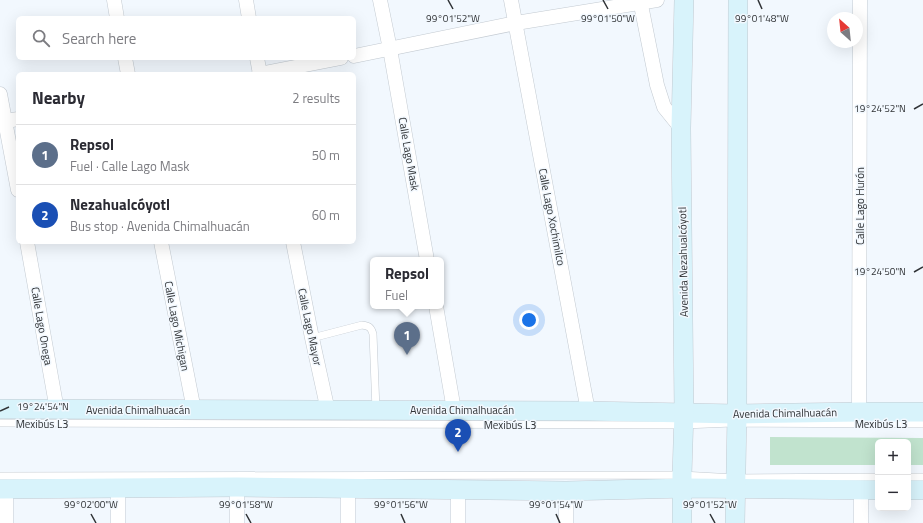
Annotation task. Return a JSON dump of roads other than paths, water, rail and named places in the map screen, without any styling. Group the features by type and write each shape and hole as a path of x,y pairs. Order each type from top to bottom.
{"main road":[{"name":"Avenida Nezahualcóyotl","path":"682,523 684,419 681,128 684,0"},
{"path":"735,523 737,419 738,0"},
{"name":"Avenida Chimalhuacán","path":"0,410 588,411 684,419 737,419 859,412 923,412"},
{"path":"2,484 118,487 566,491 682,481 869,490"},
{"path":"911,490 923,490"}],"street":[{"path":"114,0 117,16"},
{"path":"246,0 250,16"},
{"name":"Calle Lago Mask","path":"380,0 427,257"},
{"name":"Calle Lago Xochimilco","path":"512,0 588,411"},
{"path":"356,56 516,23 640,1 656,0"},
{"name":"Calle Lago Hurón","path":"859,412 860,0"},
{"path":"640,1 657,85 664,107 681,128"},
{"path":"125,60 128,72"},
{"path":"257,60 260,72"},
{"path":"270,72 331,60"},
{"path":"0,94 8,120 16,176"},
{"name":"Calle Lago Onega","path":"27,244 57,410"},
{"name":"Calle Lago Michigan","path":"161,244 194,410"},
{"name":"Calle Lago Mayor","path":"293,244 328,411"},
{"path":"437,309 454,410"},
{"path":"2,484 6,523"},
{"path":"118,487 118,523"},
{"path":"237,487 237,523"},
{"path":"348,489 348,523"},
{"path":"458,489 458,523"},
{"path":"861,523 869,490"},
{"path":"566,491 566,523"}],"lane":[{"path":"312,338 362,325 372,329 376,410"},
{"name":"Mexibús L3","path":"0,423 684,419"},
{"name":"Mexibús L3","path":"737,419 923,424"},
{"path":"735,484 875,477"},
{"path":"911,477 923,477"},
{"path":"2,484 682,481"}],"place":[{"name":"Repsol","path":"407,355"},
{"name":"Nezahualcóyotl","path":"458,452"}]}
